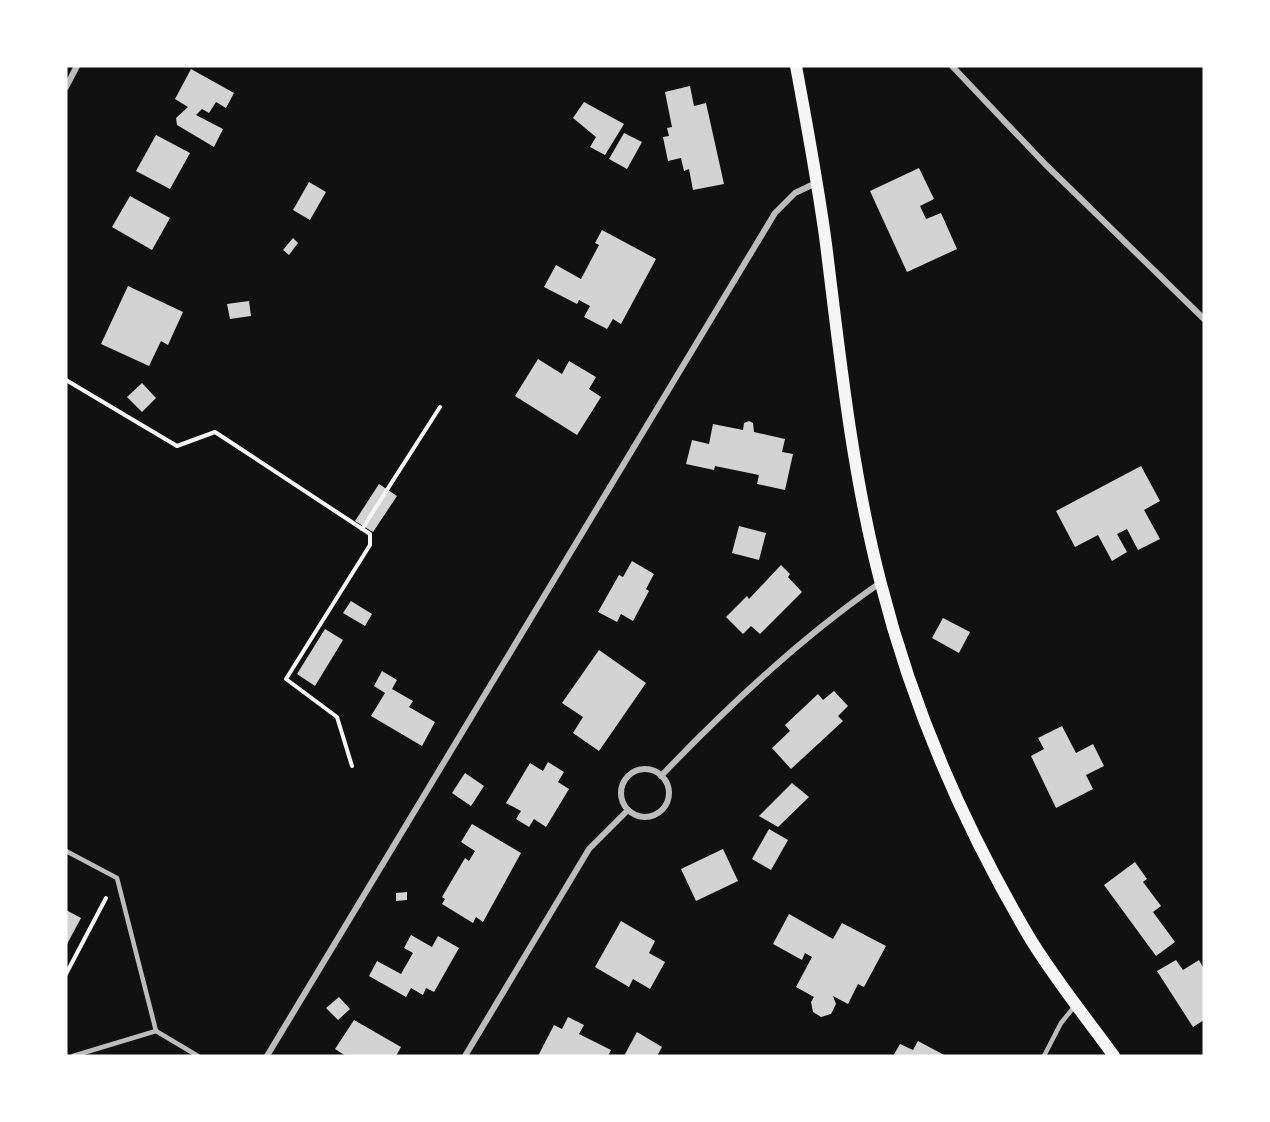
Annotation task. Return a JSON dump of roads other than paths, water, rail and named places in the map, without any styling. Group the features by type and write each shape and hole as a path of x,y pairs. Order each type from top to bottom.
{"main road":[{"path":"796,66 816,183 855,459 880,583 922,713 954,791 1029,936 1114,1056"}],"street":[{"path":"66,87 77,66"},
{"path":"952,66 1046,164 1082,196 1204,319"},
{"path":"267,1056 776,213 795,193 816,183"},
{"path":"661,776 730,705 853,602 880,583"},
{"path":"646,769 661,776 668,788 668,796 662,810 648,816 634,814 628,810 621,795 621,787 630,774 646,769"},
{"path":"465,1056 589,849 628,810"}],"lane":[{"path":"66,851 117,878 156,1031 198,1056"},
{"path":"1044,1056 1061,1023 1076,1005"},
{"path":"73,1056 156,1031"}]}
